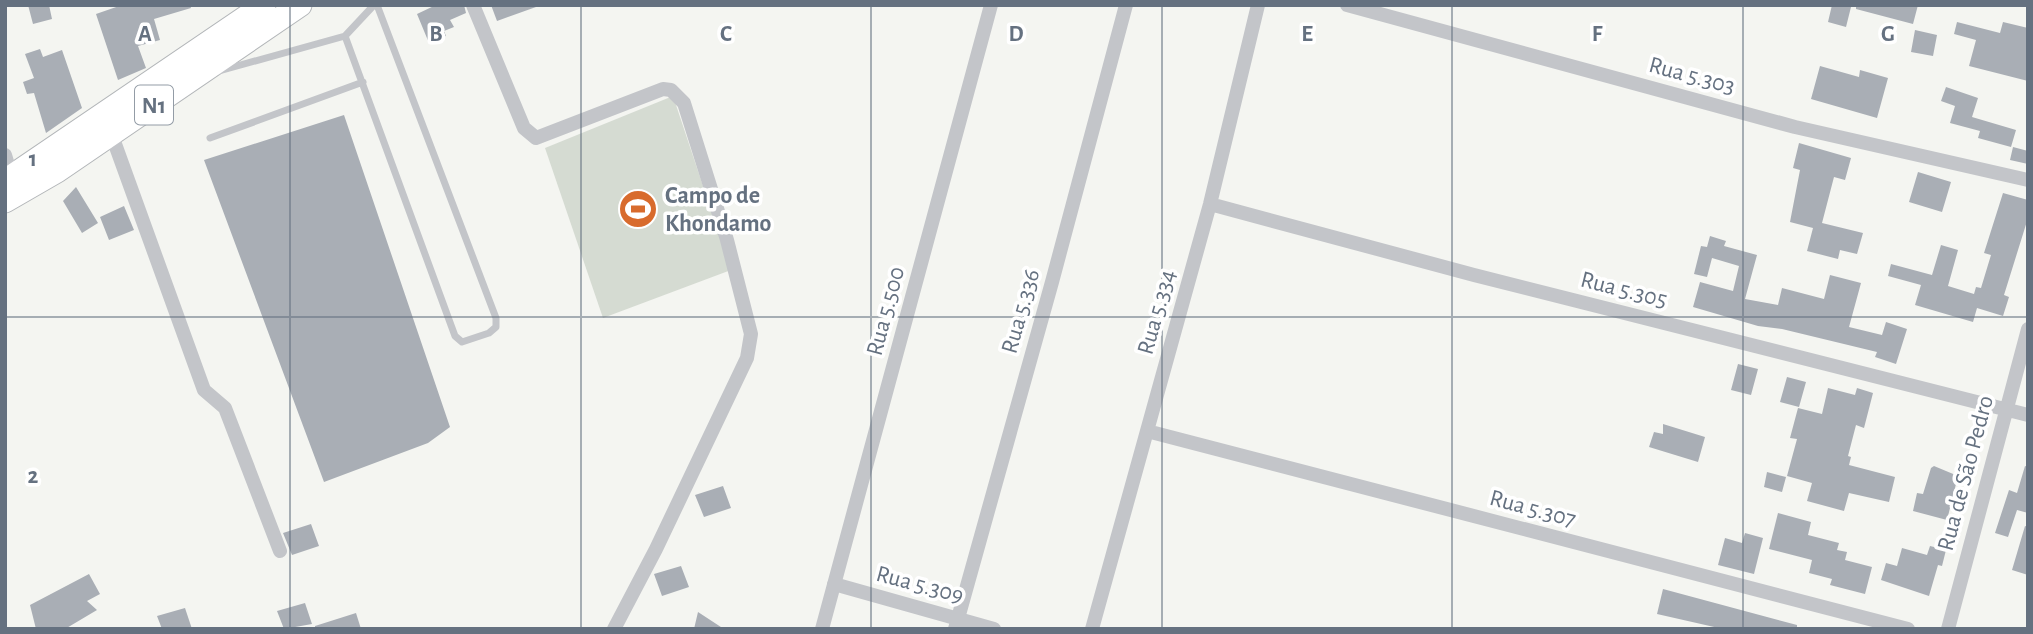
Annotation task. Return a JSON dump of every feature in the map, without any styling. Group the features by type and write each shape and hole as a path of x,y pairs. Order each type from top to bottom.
{"highway":[{"name":"N1","path":"9,179 264,5"},
{"name":"N1","path":"5,201 111,134 300,5"}],"street":[{"path":"473,5 524,128 537,138 663,89 677,94 684,103 723,228 751,334 747,358 656,549 614,629"},
{"name":"Rua 5.500","path":"822,629 991,5"},
{"name":"Rua 5.336","path":"956,623 1052,282 1126,5"},
{"name":"Rua 5.334","path":"1092,629 1210,204 1258,5"},
{"name":"Rua 5.303","path":"1347,5 1795,127 2028,180"},
{"path":"111,134 204,390 225,408 280,551"},
{"path":"5,155 9,179"},
{"name":"Rua 5.305","path":"1210,204 1474,275 2028,415"},
{"name":"Rua de São Pedro","path":"1948,629 2028,329"},
{"name":"Rua 5.307","path":"1147,431 1908,629"},
{"name":"Rua 5.309","path":"834,584 956,623 993,629"}],"lane":[{"path":"195,78 345,36 375,5 496,318 496,327 489,333 463,342 455,336 345,36"},
{"path":"210,138 363,82"}],"shaded area":[{"name":"Campo de Khondamo","path":"673,96 731,270 603,318 545,148"}],"building":[{"path":"28,5 49,5 52,19 33,24"},
{"path":"122,5 190,5 191,8 154,19 160,40 138,46 146,68 118,80 96,14"},
{"path":"436,5 464,5 466,13 450,20 454,27 444,31 446,36 429,43 417,14"},
{"path":"491,5 536,5 536,7 497,21"},
{"path":"1832,5 1851,7 1846,27 1828,22"},
{"path":"1856,5 1918,5 1913,24 1856,9"},
{"path":"1957,22 2000,33 2003,22 2028,28 2028,81 1969,66 1976,40 1954,34"},
{"path":"1915,30 1937,35 1933,56 1911,52"},
{"path":"40,49 43,57 62,50 82,108 46,133 34,93 27,94 23,82 34,78 25,54"},
{"path":"1820,66 1859,77 1860,70 1888,78 1877,118 1811,99"},
{"path":"1946,87 1978,98 1972,117 2016,130 2011,147 1978,138 1980,131 1950,123 1955,106 1941,101"},
{"path":"344,115 450,427 428,443 324,482 204,160"},
{"path":"1799,143 1851,158 1845,180 1834,177 1822,223 1863,233 1857,254 1840,250 1838,259 1807,251 1813,228 1790,222 1800,170 1793,168"},
{"path":"2013,147 2028,151 2028,164 2010,160"},
{"path":"1918,172 1951,182 1942,212 1909,202"},
{"path":"76,187 98,223 82,233 63,201"},
{"path":"2003,193 2028,200 2028,218 2004,295 2009,297 2003,316 1977,308 1973,322 1915,305 1921,285 1888,276 1891,264 1932,275 1941,245 1958,250 1948,286 1974,294 1976,287 1981,288 1991,255 1984,253"},
{"path":"124,206 134,230 109,240 100,217"},
{"path":"1710,236 1726,241 1724,246 1757,255 1745,299 1778,305 1782,288 1824,299 1830,275 1861,283 1849,327 1882,335 1886,322 1907,329 1896,364 1875,357 1877,352 1782,329 1758,326 1693,307 1700,282 1733,291 1739,266 1712,258 1707,277 1694,274 1701,246 1707,247"},
{"path":"1738,364 1758,369 1751,395 1731,390"},
{"path":"1787,377 1806,382 1799,407 1780,402"},
{"path":"1828,388 1855,395 1857,388 1873,393 1864,428 1856,425 1848,456 1851,457 1849,465 1895,477 1889,502 1849,493 1844,511 1807,501 1812,483 1787,476 1797,439 1790,438 1798,408 1822,414"},
{"path":"1663,424 1705,437 1698,462 1649,447 1654,432 1663,434"},
{"path":"1934,466 1958,476 1947,520 1913,511 1917,493 1923,494"},
{"path":"2025,466 2028,467 2028,513 2017,510 2008,537 1995,533 2009,490 2017,493"},
{"path":"1767,472 1786,477 1782,492 1764,487"},
{"path":"723,486 731,508 704,517 695,495"},
{"path":"1778,513 1811,522 1808,535 1839,543 1837,550 1847,552 1845,560 1872,567 1865,594 1830,585 1832,579 1809,573 1812,560 1769,549"},
{"path":"311,524 319,546 292,555 283,533"},
{"path":"2025,526 2028,527 2028,575 2012,570"},
{"path":"1745,533 1763,538 1754,574 1718,565 1725,538 1742,543"},
{"path":"1930,546 1946,550 1942,566 1938,565 1929,596 1881,580 1886,563 1897,566 1902,548 1927,555"},
{"path":"681,566 689,587 662,596 654,574"},
{"path":"89,574 100,594 87,601 97,610 65,629 36,629 30,605"},
{"path":"1663,589 1797,625 1797,629 1723,629 1657,614"},
{"path":"305,603 312,624 284,629 277,611"},
{"path":"185,608 192,629 162,629 157,616"},
{"path":"698,612 724,629 694,629"},
{"path":"356,613 361,629 315,629 315,626"}],"place":[{"name":"Campo de Khondamo","path":"638,209"}]}
